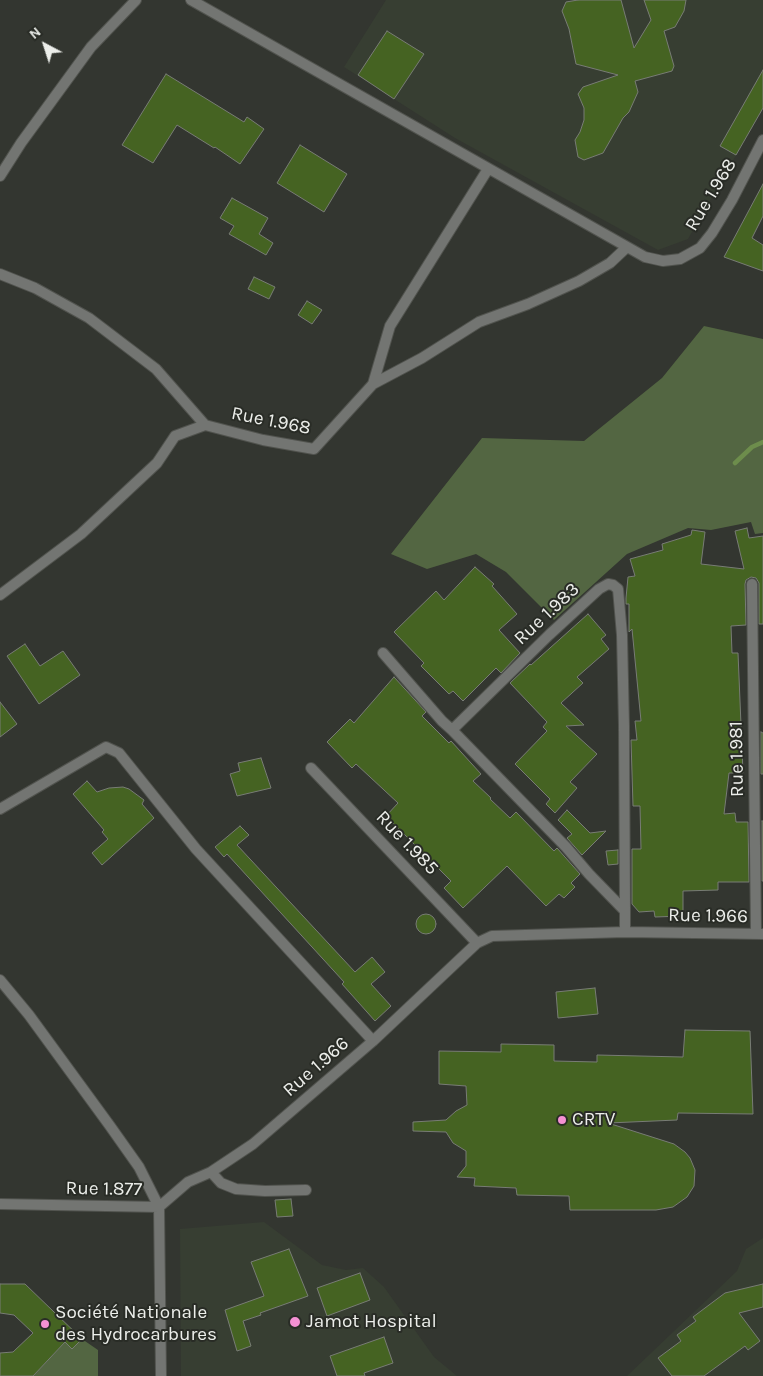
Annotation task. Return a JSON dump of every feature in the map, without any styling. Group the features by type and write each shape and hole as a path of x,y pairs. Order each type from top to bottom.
{"street":[{"path":"0,176 21,143 91,47 136,0"},
{"path":"191,0 627,247"},
{"name":"Rue 1.968","path":"0,595 81,534 157,463 175,436 205,424 263,440 314,450 373,384 422,358 479,322 528,304 579,281 610,263 627,247 645,257 663,261 680,259 700,248 712,233 732,200 763,140"},
{"path":"373,384 390,326 488,169"},
{"path":"0,274 35,288 89,318 156,369 205,424"},
{"name":"Rue 1.983","path":"452,730 549,635 599,590 608,584 618,589 622,635 624,717 625,932"},
{"name":"Rue 1.981","path":"752,584 760,934"},
{"path":"383,653 442,721 566,847 588,874 625,911"},
{"path":"0,808 106,747 119,753 196,849 373,1041"},
{"name":"Rue 1.985","path":"311,768 478,943"},
{"name":"Rue 1.966","path":"159,1207 188,1182 211,1172 254,1144 373,1041 478,943 492,936 625,932 760,934"},
{"path":"0,980 29,1015 110,1126 139,1168 159,1207"},
{"path":"211,1172 221,1183 236,1189 306,1190"},
{"name":"Rue 1.877","path":"0,1204 159,1207 162,1376"}],"shaded area":[{"path":"386,0 763,0 763,108 688,239 658,250 455,138 344,67"},
{"name":"Jamot Hospital","path":"264,1222 322,1265 346,1270 363,1268 384,1287 434,1357 457,1376 181,1376 180,1229"},
{"path":"763,1238 763,1376 627,1376 737,1271 746,1249"}],"green space":[{"path":"704,326 763,339 763,533 755,534 751,522 711,530 688,528 627,554 554,620 506,572 476,554 427,569 391,554 482,438 584,441 662,378"},
{"path":"82,1339 98,1350 98,1376 33,1376 65,1342 72,1348"}],"building":[{"path":"578,0 621,0 634,48 651,20 644,0 686,0 684,11 675,27 664,31 674,66 672,71 635,81 638,92 629,112 623,118 603,153 584,160 578,157 575,140 584,120 584,108 578,94 583,87 618,75 576,64 569,29 562,11 566,2"},
{"path":"387,31 424,54 394,99 358,75"},
{"path":"763,70 763,108 736,155 720,146"},
{"path":"166,74 244,122 247,117 264,129 240,164 177,125 153,163 122,145"},
{"path":"300,145 347,174 324,212 277,183"},
{"path":"763,184 763,216 752,238 763,245 763,271 724,257"},
{"path":"232,198 268,218 259,234 273,243 266,255 229,234 234,226 220,218"},
{"path":"254,277 275,287 269,299 248,289"},
{"path":"307,301 322,310 312,324 298,315"},
{"path":"747,528 749,538 763,536 763,624 759,624 759,583 756,578 751,577 746,580 745,584 746,625 731,626 732,653 738,653 743,773 729,773 724,814 735,813 736,822 748,822 749,882 718,882 718,890 683,891 683,916 655,917 654,911 639,912 632,904 632,849 641,849 640,806 633,806 631,740 637,740 635,721 641,721 632,629 629,632 629,604 626,604 628,577 635,576 630,559 663,550 662,544 691,535 692,530 705,532 701,564 744,569 735,531"},
{"path":"475,567 494,584 492,586 517,614 499,630 520,653 501,673 496,668 463,701 453,691 449,694 421,666 424,663 394,632 436,591 444,600"},
{"path":"588,614 606,635 601,639 609,649 577,677 583,683 561,703 584,725 566,726 597,754 570,782 577,788 555,813 546,804 550,799 515,764 547,731 543,727 547,722 510,683"},
{"path":"25,644 40,666 63,651 80,675 39,704 7,656"},
{"path":"394,677 426,712 422,716 449,743 451,741 481,774 473,781 510,818 516,812 554,851 557,848 580,874 571,883 575,887 564,898 559,894 546,906 507,866 463,908 444,888 451,881 386,816 398,803 356,764 352,768 327,742 350,719 354,723"},
{"path":"0,702 17,724 0,737"},
{"path":"761,732 763,733 763,774 761,774"},
{"path":"261,758 271,788 237,796 230,774 240,771 238,763"},
{"path":"87,781 97,792 109,788 123,787 129,789 144,800 142,804 154,818 102,865 92,853 108,839 102,832 104,830 73,794"},
{"path":"567,810 590,833 606,831 582,855 567,838 572,834 558,820"},
{"path":"763,821 763,881 762,881"},
{"path":"240,826 249,835 237,845 355,972 372,957 385,972 371,984 391,1006 375,1021 342,984 344,982 227,854 224,857 215,847"},
{"path":"618,850 618,864 608,865 606,851"},
{"path":"422,914 430,914 436,920 436,928 430,934 422,934 416,928 416,920"},
{"path":"595,988 598,1014 558,1018 556,992"},
{"name":"CRTV","path":"685,1030 750,1031 753,1114 678,1113 677,1120 608,1123 674,1144 690,1158 695,1170 694,1186 687,1197 673,1207 656,1210 570,1210 569,1196 517,1195 516,1188 474,1186 475,1178 457,1177 466,1166 466,1151 453,1143 446,1132 413,1131 413,1122 446,1120 456,1111 467,1105 466,1086 439,1084 439,1051 501,1052 501,1044 554,1045 554,1061 597,1062 597,1055 683,1057"},
{"path":"291,1199 293,1216 277,1217 275,1200"},
{"path":"289,1249 308,1296 243,1321 251,1346 237,1351 225,1310 264,1296 251,1262"},
{"path":"360,1273 370,1300 327,1316 317,1288"},
{"name":"Société Nationale des Hydrocarbures","path":"0,1284 25,1284 82,1339 72,1349 65,1342 33,1376 0,1376 0,1353 13,1352 33,1333 14,1315 0,1313"},
{"path":"763,1284 763,1307 739,1313 760,1341 748,1350 745,1346 704,1376 672,1376 658,1358 681,1341 677,1335 696,1321 693,1317 725,1293"},
{"path":"384,1337 393,1363 364,1373 365,1376 337,1376 330,1356"}],"waterway":[{"path":"735,463 752,447 763,442"}],"place":[{"name":"CRTV","path":"562,1120"},
{"name":"Jamot Hospital","path":"295,1322"},
{"name":"Société Nationale des Hydrocarbures","path":"45,1324"}]}
